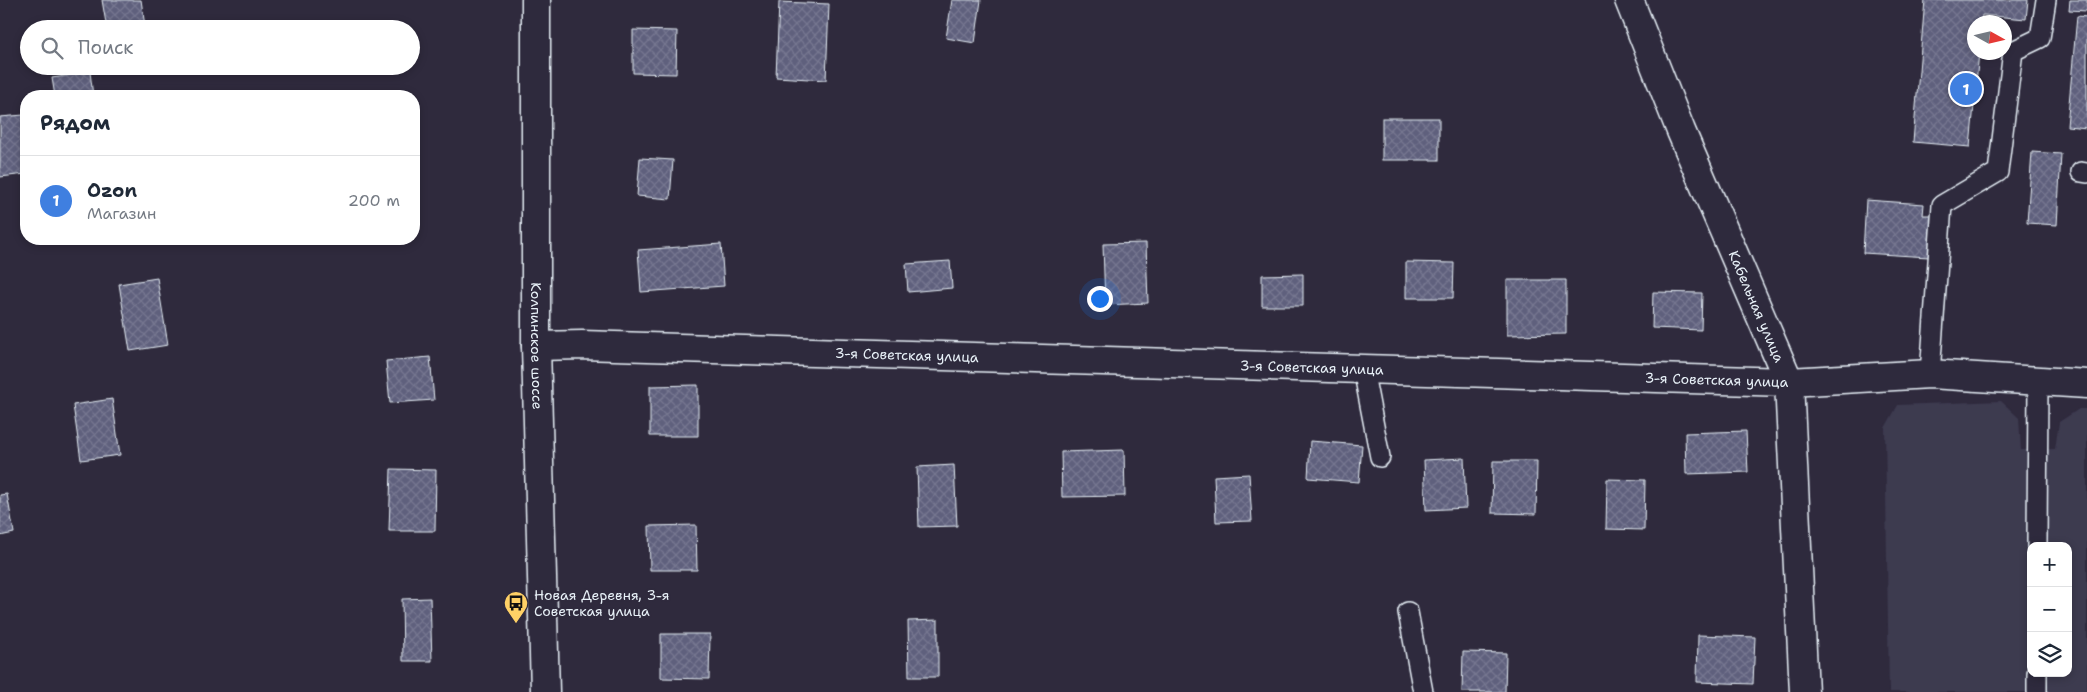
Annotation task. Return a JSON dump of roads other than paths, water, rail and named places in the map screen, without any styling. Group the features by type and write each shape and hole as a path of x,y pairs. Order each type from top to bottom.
{"street":[{"name":"Колпинское шоссе","path":"536,0 536,346 545,692"},
{"name":"Кабельная улица","path":"1629,0 1681,131 1788,382 1804,692"},
{"name":"3-я Советская улица","path":"536,346 601,346 1788,382 1930,374 2087,384"}],"lane":[{"path":"1930,374 1942,205 1998,172 2013,51 2040,38 2046,0"},
{"path":"1363,369 1380,457"},
{"path":"2037,542 2038,381"},
{"path":"1408,612 1423,692"},
{"path":"2037,677 2037,692"}],"place":[{"name":"Ozon","path":"1966,89"},
{"name":"Новая Деревня, 3-я Советская улица","path":"516,624"}]}
